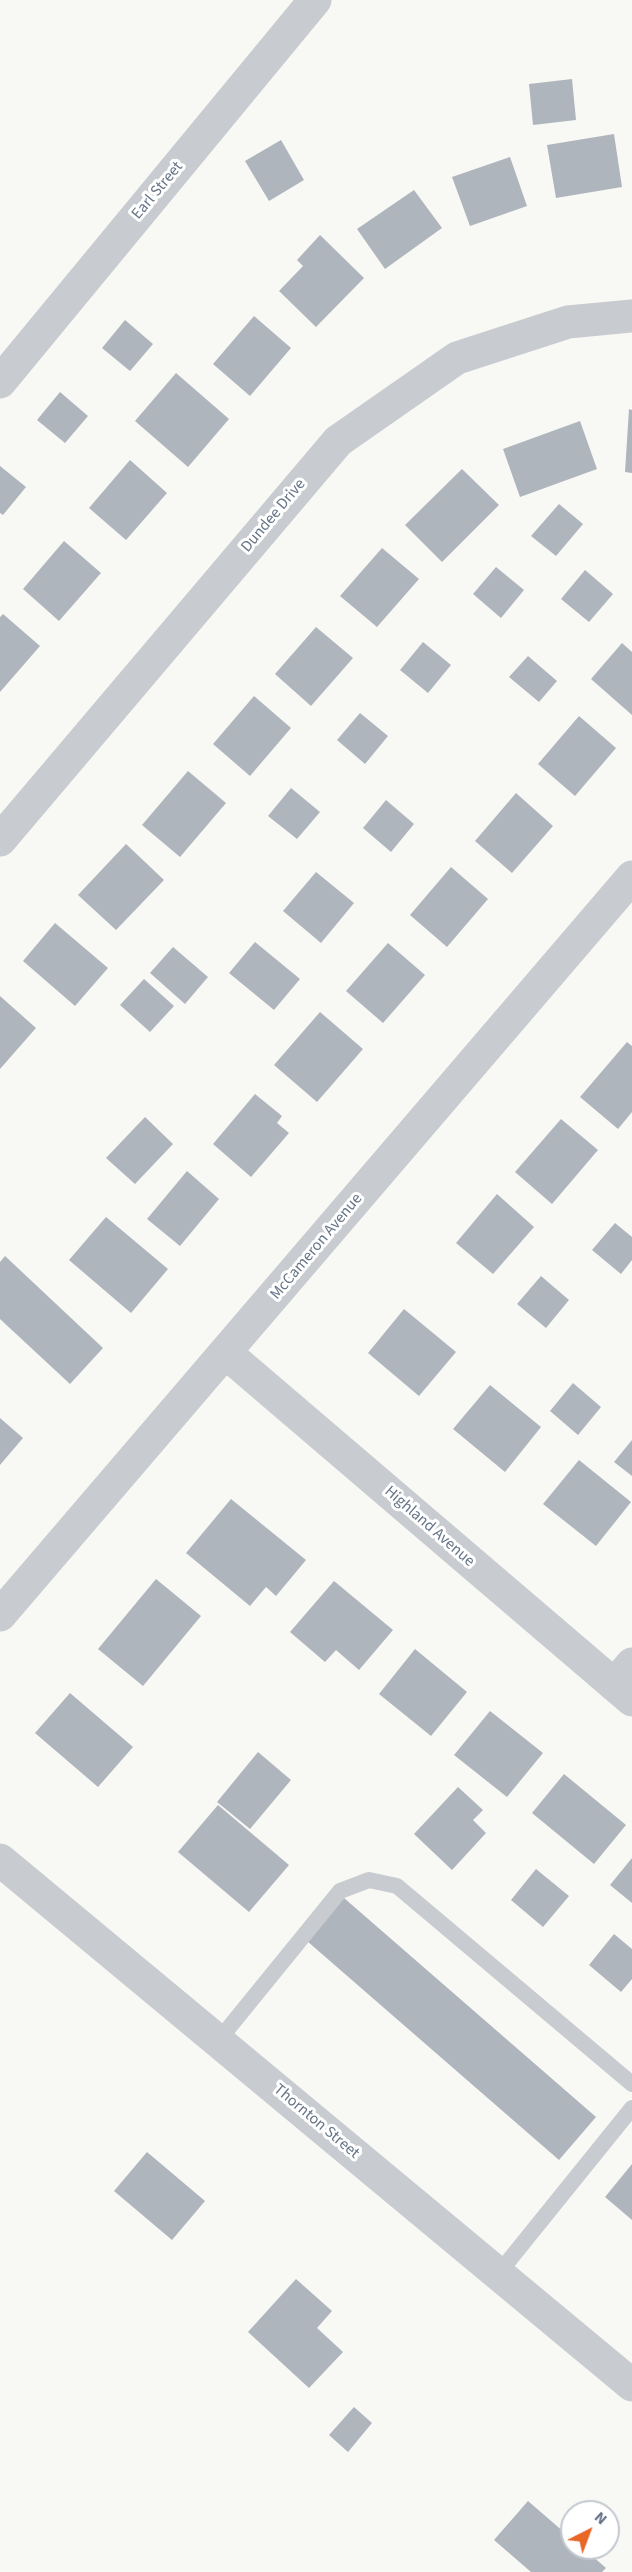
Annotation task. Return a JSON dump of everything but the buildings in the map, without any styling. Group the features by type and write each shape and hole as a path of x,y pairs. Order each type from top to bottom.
{"street":[{"name":"Earl Street","path":"0,382 315,0"},
{"name":"Dundee Drive","path":"0,840 338,441 457,358 568,322 632,316"},
{"name":"McCameron Avenue","path":"0,1615 632,877"},
{"name":"Highland Avenue","path":"226,1353 626,1683"},
{"name":"Thornton Street","path":"0,1860 632,2385"}],"lane":[{"path":"218,2041 340,1891 369,1880 397,1886 632,2084"},
{"path":"498,2274 632,2108"}]}
